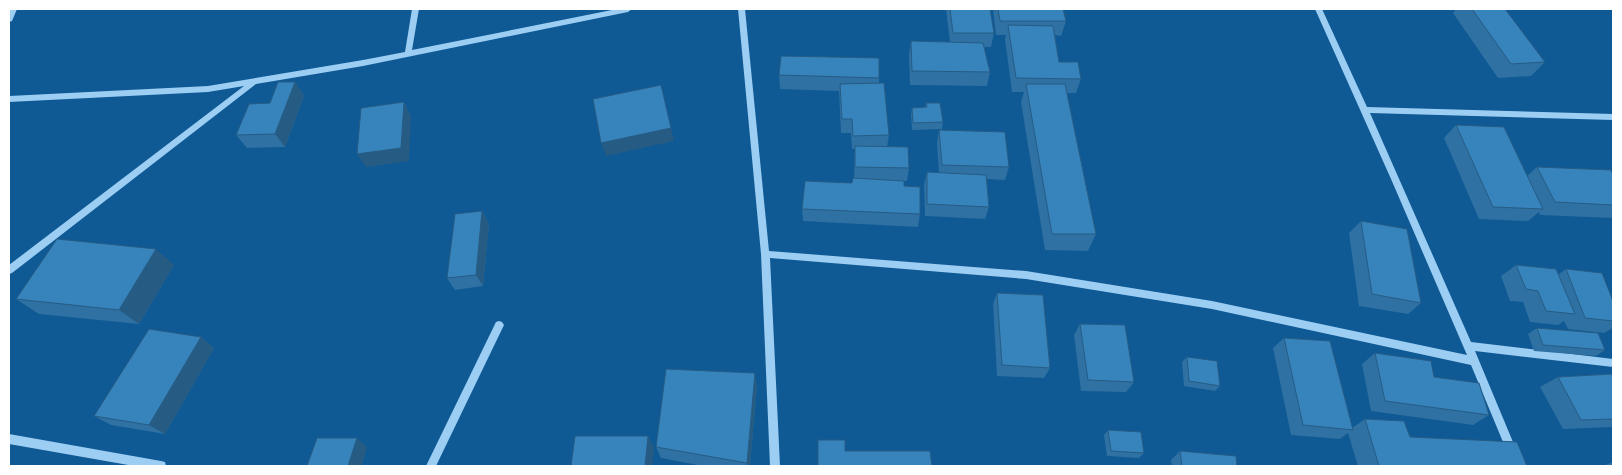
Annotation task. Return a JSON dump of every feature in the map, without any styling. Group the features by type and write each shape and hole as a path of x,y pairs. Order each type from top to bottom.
{"street":[{"path":"9,18 13,9"},
{"path":"408,54 415,9"},
{"path":"9,99 208,89 408,54 628,9"},
{"path":"741,9 765,254 775,466"},
{"path":"1318,9 1365,110 1469,346 1518,466"},
{"path":"9,270 255,81"},
{"path":"1365,110 1613,117"},
{"path":"765,254 1026,276 1212,305 1475,361"},
{"path":"431,466 499,325"},
{"path":"1469,346 1613,363"},
{"path":"9,439 161,466"}],"building":[{"path":"950,9 990,9 994,33 953,33"},
{"path":"998,9 1063,9 1066,21 1000,21"},
{"path":"1472,9 1505,9 1545,62 1511,64"},
{"path":"1008,25 1053,26 1059,62 1078,62 1081,79 1016,78"},
{"path":"911,41 983,43 990,72 912,71"},
{"path":"781,56 879,58 879,78 779,75"},
{"path":"278,82 295,82 275,134 236,135 249,104 270,103"},
{"path":"884,83 889,135 853,136 852,119 842,119 840,84"},
{"path":"1026,84 1065,84 1096,234 1052,234"},
{"path":"661,85 671,128 601,143 593,99"},
{"path":"404,102 401,148 357,154 361,108"},
{"path":"926,103 940,103 943,122 913,123 912,108 927,107"},
{"path":"1456,125 1504,127 1543,209 1493,207"},
{"path":"939,130 1005,132 1009,167 942,165"},
{"path":"855,146 908,147 909,168 855,167"},
{"path":"1537,167 1611,170 1613,175 1613,205 1555,202"},
{"path":"927,172 986,175 989,207 927,204"},
{"path":"853,178 904,181 904,186 920,187 920,214 802,209 805,181 852,183"},
{"path":"482,211 476,275 447,278 455,214"},
{"path":"1361,221 1407,229 1421,303 1372,294"},
{"path":"57,239 156,249 119,310 16,299"},
{"path":"1516,265 1556,269 1575,314 1546,311 1538,291 1526,289"},
{"path":"1566,269 1602,273 1613,301 1613,321 1585,318"},
{"path":"997,293 1043,295 1050,368 1002,365"},
{"path":"1080,324 1125,325 1134,382 1088,380"},
{"path":"1537,328 1598,333 1605,350 1543,345"},
{"path":"149,329 201,337 149,425 94,416"},
{"path":"1284,338 1330,341 1353,430 1303,425"},
{"path":"1375,353 1431,361 1434,377 1479,383 1489,415 1385,401"},
{"path":"1187,357 1217,361 1220,386 1189,381"},
{"path":"666,369 755,373 747,463 656,447"},
{"path":"1613,374 1613,419 1581,420 1558,377"},
{"path":"1365,419 1404,421 1410,437 1517,442 1527,466 1379,466"},
{"path":"1108,430 1141,432 1144,453 1111,451"},
{"path":"575,436 648,436 645,466 571,466"},
{"path":"317,438 357,438 348,466 307,466"},
{"path":"818,440 845,440 845,451 930,451 932,466 818,466"},
{"path":"1180,451 1236,456 1237,466 1182,466"}]}
